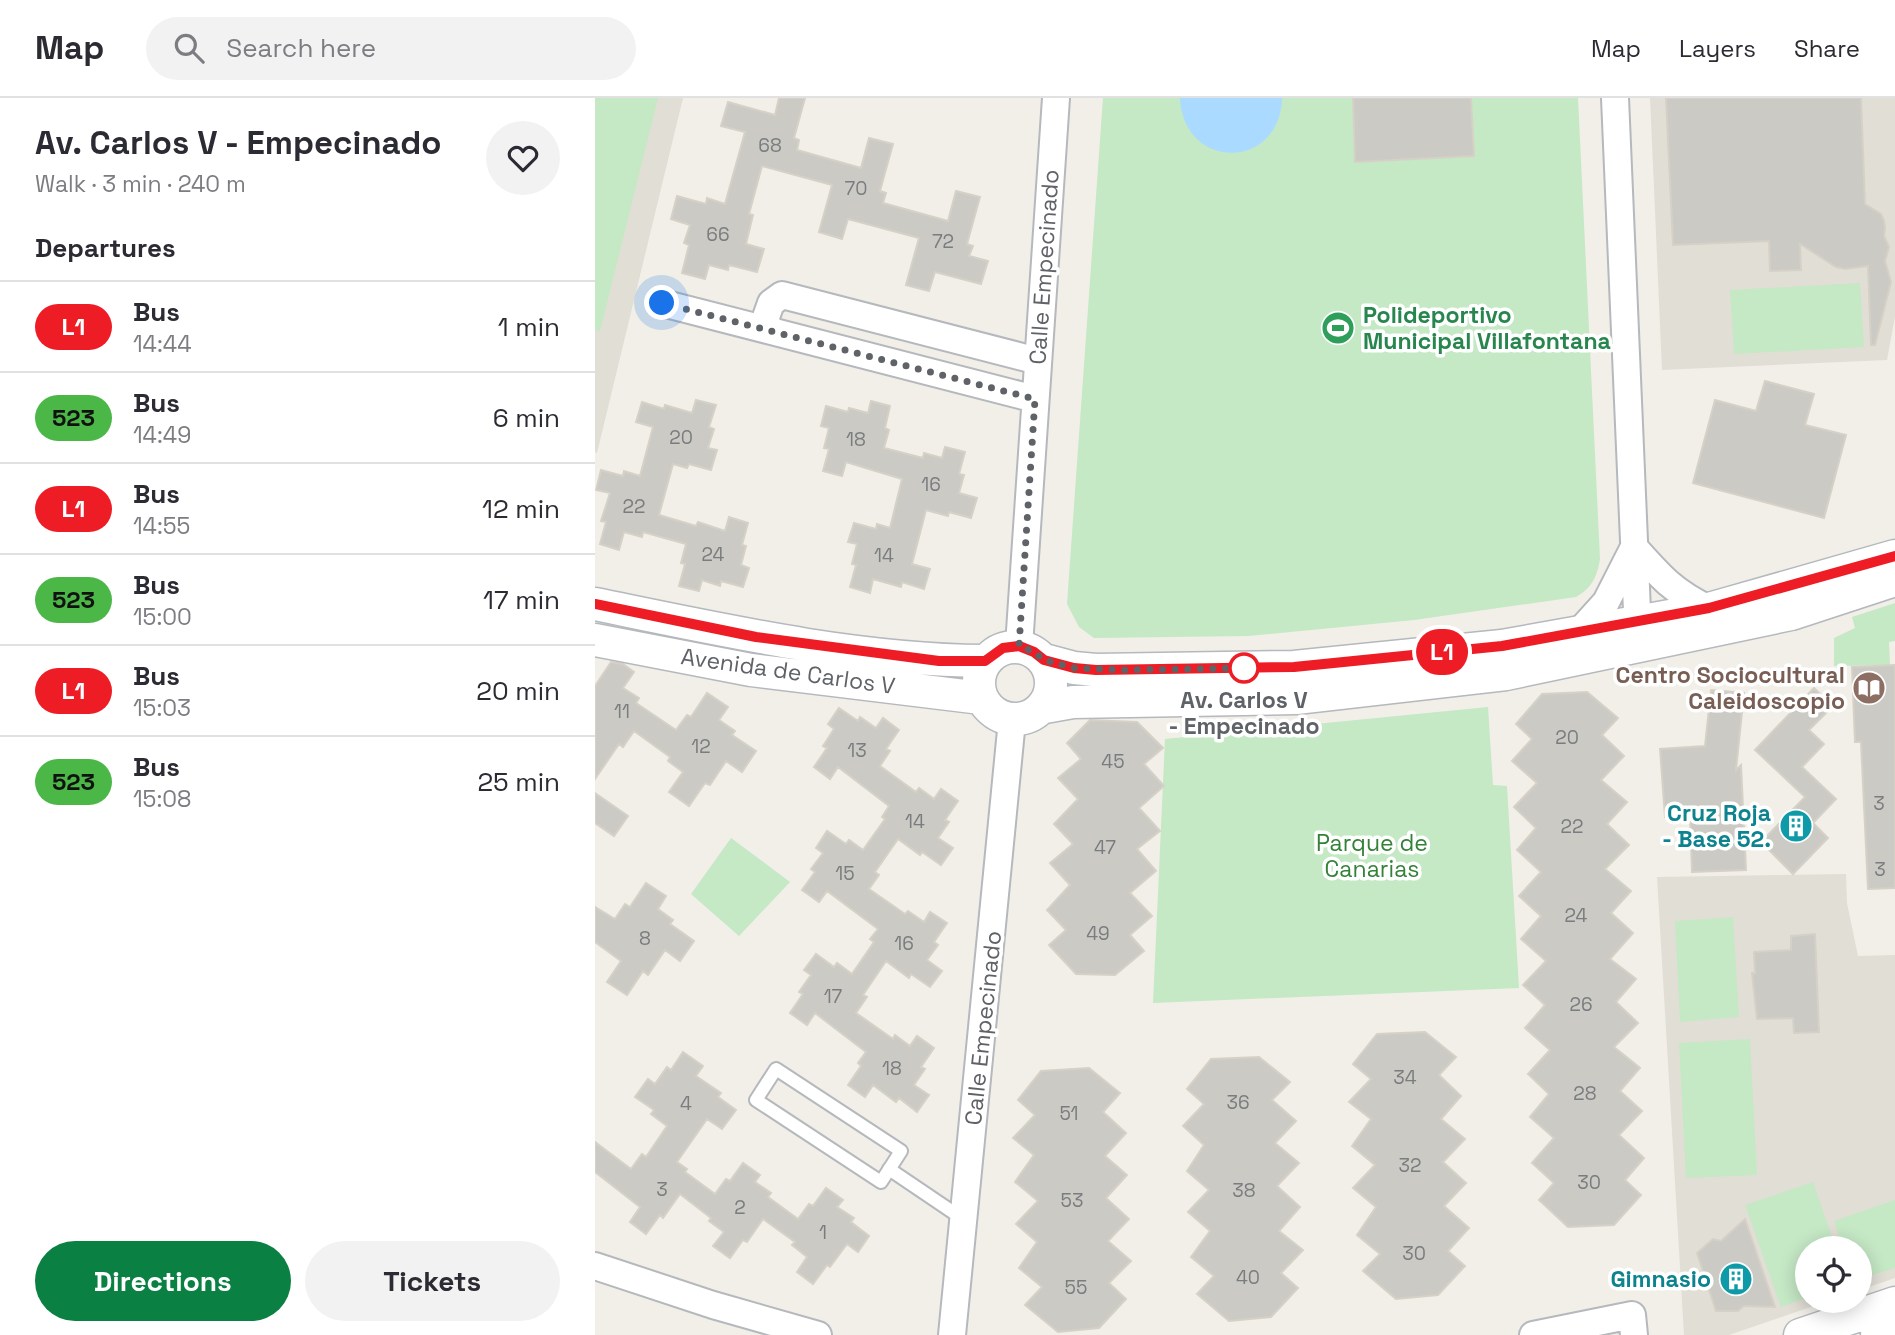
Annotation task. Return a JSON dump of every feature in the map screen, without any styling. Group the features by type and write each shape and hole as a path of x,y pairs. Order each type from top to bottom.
{"street":[{"name":"Calle Empecinado","path":"1031,653 1035,399 1056,98"},
{"path":"1615,98 1640,634"},
{"path":"772,331 765,320 771,303 782,295 1038,361"},
{"path":"662,303 1035,399"},
{"path":"1634,547 1669,586 1686,598 1709,608"},
{"path":"1578,634 1607,602 1634,547"},
{"path":"1895,556 1709,608 1640,634 1506,674 1296,698 1073,702 1045,706 1025,719 1012,720 996,715 988,708 981,698 978,679 985,661 1003,648 1031,653 1074,668 1096,670 1294,667 1502,646 1578,634 1640,634 1791,614 1895,580"},
{"name":"Avenida de Carlos V","path":"595,604 756,637 939,661 985,661"},
{"name":"Avenida de Carlos V","path":"595,640 751,670 981,698"},
{"path":"1031,653 1051,675 1051,691 1045,706"},
{"name":"Calle Empecinado","path":"952,1335 1012,720"},
{"path":"595,1266 713,1305 818,1335"},
{"path":"1800,1335 1895,1303"},
{"path":"1533,1335 1632,1315 1635,1335"},
{"path":"1877,1335 1895,1329"}],"lane":[{"path":"776,1069 901,1151 890,1169 881,1182 756,1100 776,1069"},
{"path":"890,1169 964,1219"}],"shaded area":[{"path":"595,98 683,98 597,453 595,452"},
{"path":"1650,98 1895,98 1895,317 1887,360 1662,370"},
{"path":"1846,874 1847,903 1858,956 1895,955 1895,1278 1872,1286 1872,1236 1795,1236 1795,1312 1729,1335 1684,1335 1657,877"}],"green space":[{"path":"595,98 658,98 600,331 595,330"},
{"name":"Polideportivo Municipal Villafontana","path":"1103,98 1578,98 1600,559 1595,577 1586,590 1576,597 1414,620 1248,636 1094,638 1079,627 1067,604"},
{"path":"1860,283 1864,347 1734,354 1730,290"},
{"path":"1895,603 1895,641 1889,642 1890,665 1834,666 1834,638 1855,628 1852,617"},
{"name":"Parque de Canarias","path":"1488,707 1493,785 1507,786 1519,988 1153,1003 1165,739"},
{"path":"731,838 790,882 739,936 691,894"},
{"path":"1733,917 1739,1017 1680,1022 1675,921"},
{"path":"1750,1039 1757,1175 1686,1178 1679,1043"},
{"path":"1813,1182 1832,1236 1795,1236 1795,1302 1781,1307 1745,1205"},
{"path":"1895,1200 1895,1268 1872,1275 1872,1236 1839,1236 1834,1221"}],"water":[{"path":"1180,98 1282,98 1277,122 1266,139 1250,149 1231,153 1213,149 1197,139 1185,122"}],"building":[{"path":"779,98 805,98 794,138 799,140 797,150 861,168 869,138 893,144 880,191 886,193 883,203 948,221 956,191 980,197 967,244 973,246 969,256 988,261 981,284 935,272 929,291 906,285 919,238 848,219 842,239 819,232 832,185 762,166 749,214 753,215 746,244 764,249 757,272 729,265 728,270 709,265 705,279 682,273 689,245 684,243 690,225 671,219 677,196 706,204 707,198 725,204 745,132 721,126 728,102 775,115"},
{"path":"1353,98 1471,98 1474,156 1355,162"},
{"path":"1666,98 1861,98 1865,204 1881,214 1884,221 1884,236 1889,247 1885,261 1891,282 1875,345 1871,345 1868,266 1845,269 1836,267 1800,244 1801,270 1770,271 1769,241 1673,245"},
{"path":"1765,381 1814,394 1805,425 1846,435 1824,518 1693,483 1715,400 1756,411"},
{"path":"696,400 716,405 709,427 714,429 708,448 717,450 711,470 689,464 687,468 673,464 659,515 696,526 698,522 725,531 729,517 748,523 742,545 746,546 741,565 749,568 743,587 721,581 720,586 702,580 699,591 679,586 685,564 681,563 686,544 643,532 642,537 624,532 619,550 600,544 606,522 601,521 610,493 596,490 601,470 623,476 624,471 640,476 653,427 636,422 642,402 664,409 665,405 692,413"},
{"path":"871,401 890,406 885,428 889,430 884,448 923,458 924,453 942,458 945,447 965,452 959,474 964,475 959,493 977,498 971,518 926,510 912,564 930,569 924,589 902,582 901,587 873,579 870,593 850,587 856,565 852,564 857,544 848,542 854,523 876,529 877,524 890,528 902,479 846,462 842,476 823,471 829,449 824,448 829,428 821,426 826,406 848,412 849,408 868,413"},
{"path":"611,662 623,664 634,672 623,688 639,698 636,703 676,730 687,715 691,717 707,693 728,707 719,720 735,731 732,735 756,751 742,772 726,761 710,785 705,783 689,806 669,792 683,772 668,761 670,757 634,731 623,747 619,744 595,779 595,686"},
{"path":"1895,665 1895,888 1868,889 1861,742 1855,742 1852,667"},
{"path":"1814,688 1833,706 1809,730 1824,744 1802,767 1836,799 1813,823 1828,838 1793,874 1761,842 1805,797 1755,750"},
{"path":"1711,690 1744,693 1736,770 1741,765 1746,870 1692,872 1690,815 1665,817 1660,749 1705,746"},
{"path":"1587,692 1618,718 1602,735 1624,756 1601,780 1627,802 1607,824 1629,845 1605,869 1631,891 1611,913 1633,933 1610,959 1636,979 1616,1002 1638,1023 1614,1047 1640,1068 1620,1091 1642,1111 1619,1135 1644,1158 1625,1180 1641,1195 1614,1225 1568,1227 1539,1200 1554,1183 1532,1163 1554,1138 1530,1117 1549,1094 1528,1074 1550,1050 1525,1028 1545,1005 1523,985 1546,961 1521,939 1541,916 1519,896 1541,872 1517,850 1536,828 1514,807 1537,783 1512,761 1532,739 1516,724 1542,694"},
{"path":"839,708 858,721 860,717 876,728 883,718 899,730 886,749 890,751 880,766 916,792 919,788 934,799 941,789 958,801 945,820 949,822 938,838 953,848 941,865 922,852 920,855 898,839 875,872 879,875 869,889 905,914 908,911 924,922 930,912 947,923 934,942 938,945 927,960 942,971 930,987 911,974 909,978 886,961 863,995 867,997 856,1013 893,1039 895,1035 910,1046 917,1036 934,1048 921,1067 925,1069 914,1085 929,1095 917,1112 899,1098 896,1102 873,1085 865,1097 848,1085 861,1066 858,1063 866,1052 815,1013 807,1025 790,1013 803,994 799,992 811,975 804,970 816,954 834,967 837,963 852,974 874,942 870,939 878,929 827,891 819,902 802,890 815,872 811,869 823,853 816,848 827,831 846,844 849,840 863,850 885,819 882,817 889,806 838,767 830,779 814,767 827,748 823,746 834,729 828,724"},
{"path":"1090,720 1137,722 1163,748 1144,764 1164,786 1139,808 1160,831 1137,849 1156,871 1130,893 1152,916 1130,935 1144,951 1115,975 1076,974 1049,945 1066,930 1047,910 1070,885 1050,863 1073,844 1054,824 1078,799 1058,778 1081,759 1067,743"},
{"path":"595,793 628,816 614,836 595,823"},
{"path":"646,883 666,896 658,909 673,920 670,924 694,941 680,961 665,950 648,975 643,971 627,995 607,982 621,961 595,942 595,907 615,919 625,904 630,907"},
{"path":"1815,934 1819,1032 1794,1033 1793,1018 1757,1019 1752,973 1755,973 1754,952 1791,950 1791,936"},
{"path":"1425,1032 1456,1057 1439,1075 1461,1096 1441,1119 1465,1139 1443,1162 1466,1183 1444,1206 1469,1228 1448,1251 1465,1266 1438,1295 1396,1299 1363,1271 1380,1254 1357,1235 1376,1207 1353,1188 1375,1165 1352,1146 1371,1119 1349,1102 1371,1079 1353,1064 1377,1034"},
{"path":"683,1052 703,1066 696,1076 721,1093 718,1097 736,1110 722,1129 707,1119 677,1162 687,1169 685,1172 715,1194 726,1179 730,1181 743,1163 760,1175 755,1182 771,1193 768,1197 798,1219 809,1204 813,1206 826,1188 843,1200 837,1207 854,1218 851,1222 869,1236 858,1252 847,1244 813,1284 797,1272 807,1257 792,1245 795,1242 763,1219 747,1242 743,1240 730,1258 713,1246 724,1232 680,1194 663,1218 660,1215 646,1234 630,1222 640,1207 595,1172 595,1142 631,1169 642,1154 646,1157 667,1126 651,1114 654,1110 635,1097 648,1079 655,1084 667,1067 671,1070"},
{"path":"1259,1057 1290,1082 1272,1100 1296,1121 1275,1143 1299,1163 1277,1186 1300,1207 1279,1231 1303,1250 1281,1273 1298,1288 1271,1317 1229,1321 1197,1294 1214,1276 1191,1257 1210,1231 1188,1212 1209,1190 1187,1171 1204,1145 1183,1126 1204,1104 1187,1089 1211,1059"},
{"path":"1089,1068 1120,1093 1103,1112 1126,1133 1105,1156 1127,1175 1106,1198 1129,1219 1108,1241 1131,1261 1109,1283 1126,1299 1099,1328 1058,1332 1025,1305 1042,1287 1019,1268 1037,1242 1016,1224 1038,1201 1015,1182 1034,1155 1013,1138 1035,1115 1018,1100 1041,1071"},
{"name":"Gimnasio","path":"1745,1219 1775,1307 1744,1306 1738,1311 1716,1311 1697,1253 1713,1239 1721,1241"}],"bus line":[{"name":"L1","path":"595,604 756,637 939,661 985,661 1003,648 1019,646 1044,660 1074,668 1096,670 1294,667 1502,646 1563,636 1709,608 1895,556"}],"place":[{"name":"Polideportivo Municipal Villafontana","path":"1338,328"},
{"name":"Av. Carlos V - Empecinado","path":"1244,668"},
{"name":"Centro Sociocultural Caleidoscopio","path":"1869,688"},
{"name":"Cruz Roja - Base 52.","path":"1796,826"},
{"name":"Gimnasio","path":"1736,1279"}],"route":[{"path":"662,303 1035,399 1019,646 1044,660 1074,668 1244,668"}]}
